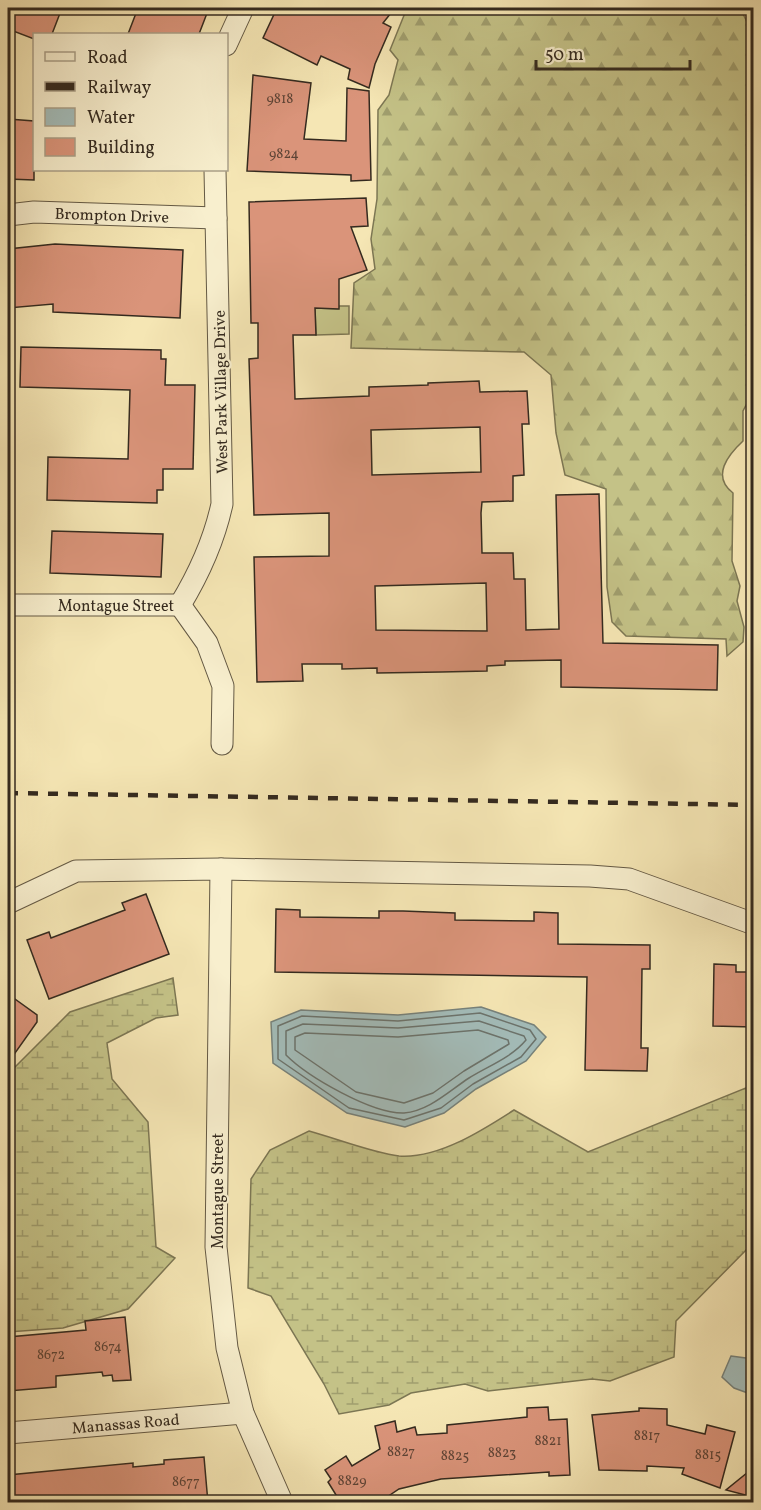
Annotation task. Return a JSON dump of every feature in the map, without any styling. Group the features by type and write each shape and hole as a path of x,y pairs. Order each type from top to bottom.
{"street":[{"path":"228,41 243,8"},
{"name":"West Park Village Drive","path":"180,605 203,564 214,538 222,504 215,171"},
{"name":"Brompton Drive","path":"8,215 34,213 216,218"},
{"name":"Montague Street","path":"8,604 180,605 207,643 223,686 222,744"},
{"path":"8,903 76,871 222,869 590,876 629,879 753,924"},
{"name":"Montague Street","path":"222,869 216,1247 227,1348 243,1413 282,1503"},
{"name":"Manassas Road","path":"8,1433 243,1413"}],"green space":[{"path":"407,8 740,8 753,34 754,297 751,300 754,306 753,392 743,411 743,441 727,459 723,473 726,486 733,493 732,561 740,586 737,601 744,627 743,642 727,656 726,639 626,636 612,622 607,587 606,489 565,475 556,433 551,375 524,352 351,348 354,283 375,269 371,239 377,199 378,110 389,95 398,60 390,50"},
{"path":"339,306 349,306 349,334 316,335 315,308 338,309"},
{"path":"173,978 178,1015 156,1018 107,1043 112,1079 148,1122 156,1247 175,1258 128,1309 63,1328 8,1332 8,1074 70,1012"},
{"path":"753,1085 753,1243 676,1321 674,1357 610,1381 592,1379 488,1391 465,1384 411,1393 389,1405 339,1414 324,1384 271,1296 248,1288 251,1179 270,1150 309,1131 378,1152 414,1156 460,1142 514,1110 588,1152"}],"water":[{"path":"481,1007 534,1025 546,1037 526,1061 476,1089 444,1113 405,1127 347,1113 273,1063 271,1022 301,1010 398,1015"},
{"path":"731,1356 753,1359 753,1395 734,1388 722,1377"}],"building":[{"path":"8,8 62,8 52,33 33,33 33,39 8,29"},
{"path":"138,8 209,8 199,33 128,33"},
{"path":"277,8 395,8 383,23 391,27 375,64 369,88 348,79 350,69 321,56 317,65 263,38"},
{"path":"253,75 311,83 304,139 346,141 347,88 369,91 371,180 351,181 351,175 247,171"},
{"path":"8,119 33,121 34,180 8,179"},
{"path":"366,198 368,226 351,227 367,270 339,279 339,309 315,308 316,335 293,335 295,399 369,396 369,387 479,381 480,392 527,391 529,424 522,424 524,475 513,476 513,501 482,502 481,513 482,553 513,553 514,579 525,579 526,630 559,629 556,495 599,494 603,643 718,645 717,690 561,687 561,660 505,661 505,665 487,666 487,671 377,673 377,668 342,669 342,664 302,664 303,681 257,682 254,557 329,556 329,513 254,515 249,359 258,358 258,323 251,323 249,202","holes":["480,427 481,472 372,475 371,430","486,583 487,631 376,630 375,586"]},
{"path":"55,244 183,250 180,318 53,312 53,304 8,308 8,249"},
{"path":"21,347 161,350 161,359 166,359 165,385 195,385 193,469 163,469 163,490 157,490 157,503 47,500 48,457 128,459 130,390 20,387"},
{"path":"52,531 163,534 161,577 50,573"},
{"path":"146,894 169,954 49,999 27,940 49,932 51,938 125,910 122,903"},
{"path":"276,909 300,910 300,917 379,918 379,911 455,913 455,920 534,921 534,912 558,913 558,944 650,945 650,969 642,969 641,1048 648,1048 647,1071 585,1070 587,977 275,972"},
{"path":"714,964 736,965 736,972 753,972 753,1027 713,1026"},
{"path":"8,994 37,1015 37,1022 8,1063"},
{"path":"125,1317 131,1380 113,1381 112,1375 103,1376 102,1372 56,1376 56,1387 8,1391 8,1337 86,1330 85,1321"},
{"path":"548,1407 549,1420 567,1419 570,1475 549,1476 549,1472 441,1479 399,1489 378,1503 341,1503 328,1482 331,1479 325,1470 346,1456 352,1466 380,1449 375,1426 395,1421 397,1432 415,1427 417,1435 447,1433 447,1425 527,1417 527,1408"},
{"path":"639,1408 667,1409 667,1425 705,1434 707,1425 735,1432 720,1488 682,1474 684,1468 647,1466 647,1471 599,1470 592,1415 639,1411"},
{"path":"204,1457 208,1503 8,1503 8,1475 133,1463 133,1467 164,1464 164,1460"},
{"path":"753,1468 753,1497 726,1490"}],"railway":[{"path":"8,793 754,805"}]}
